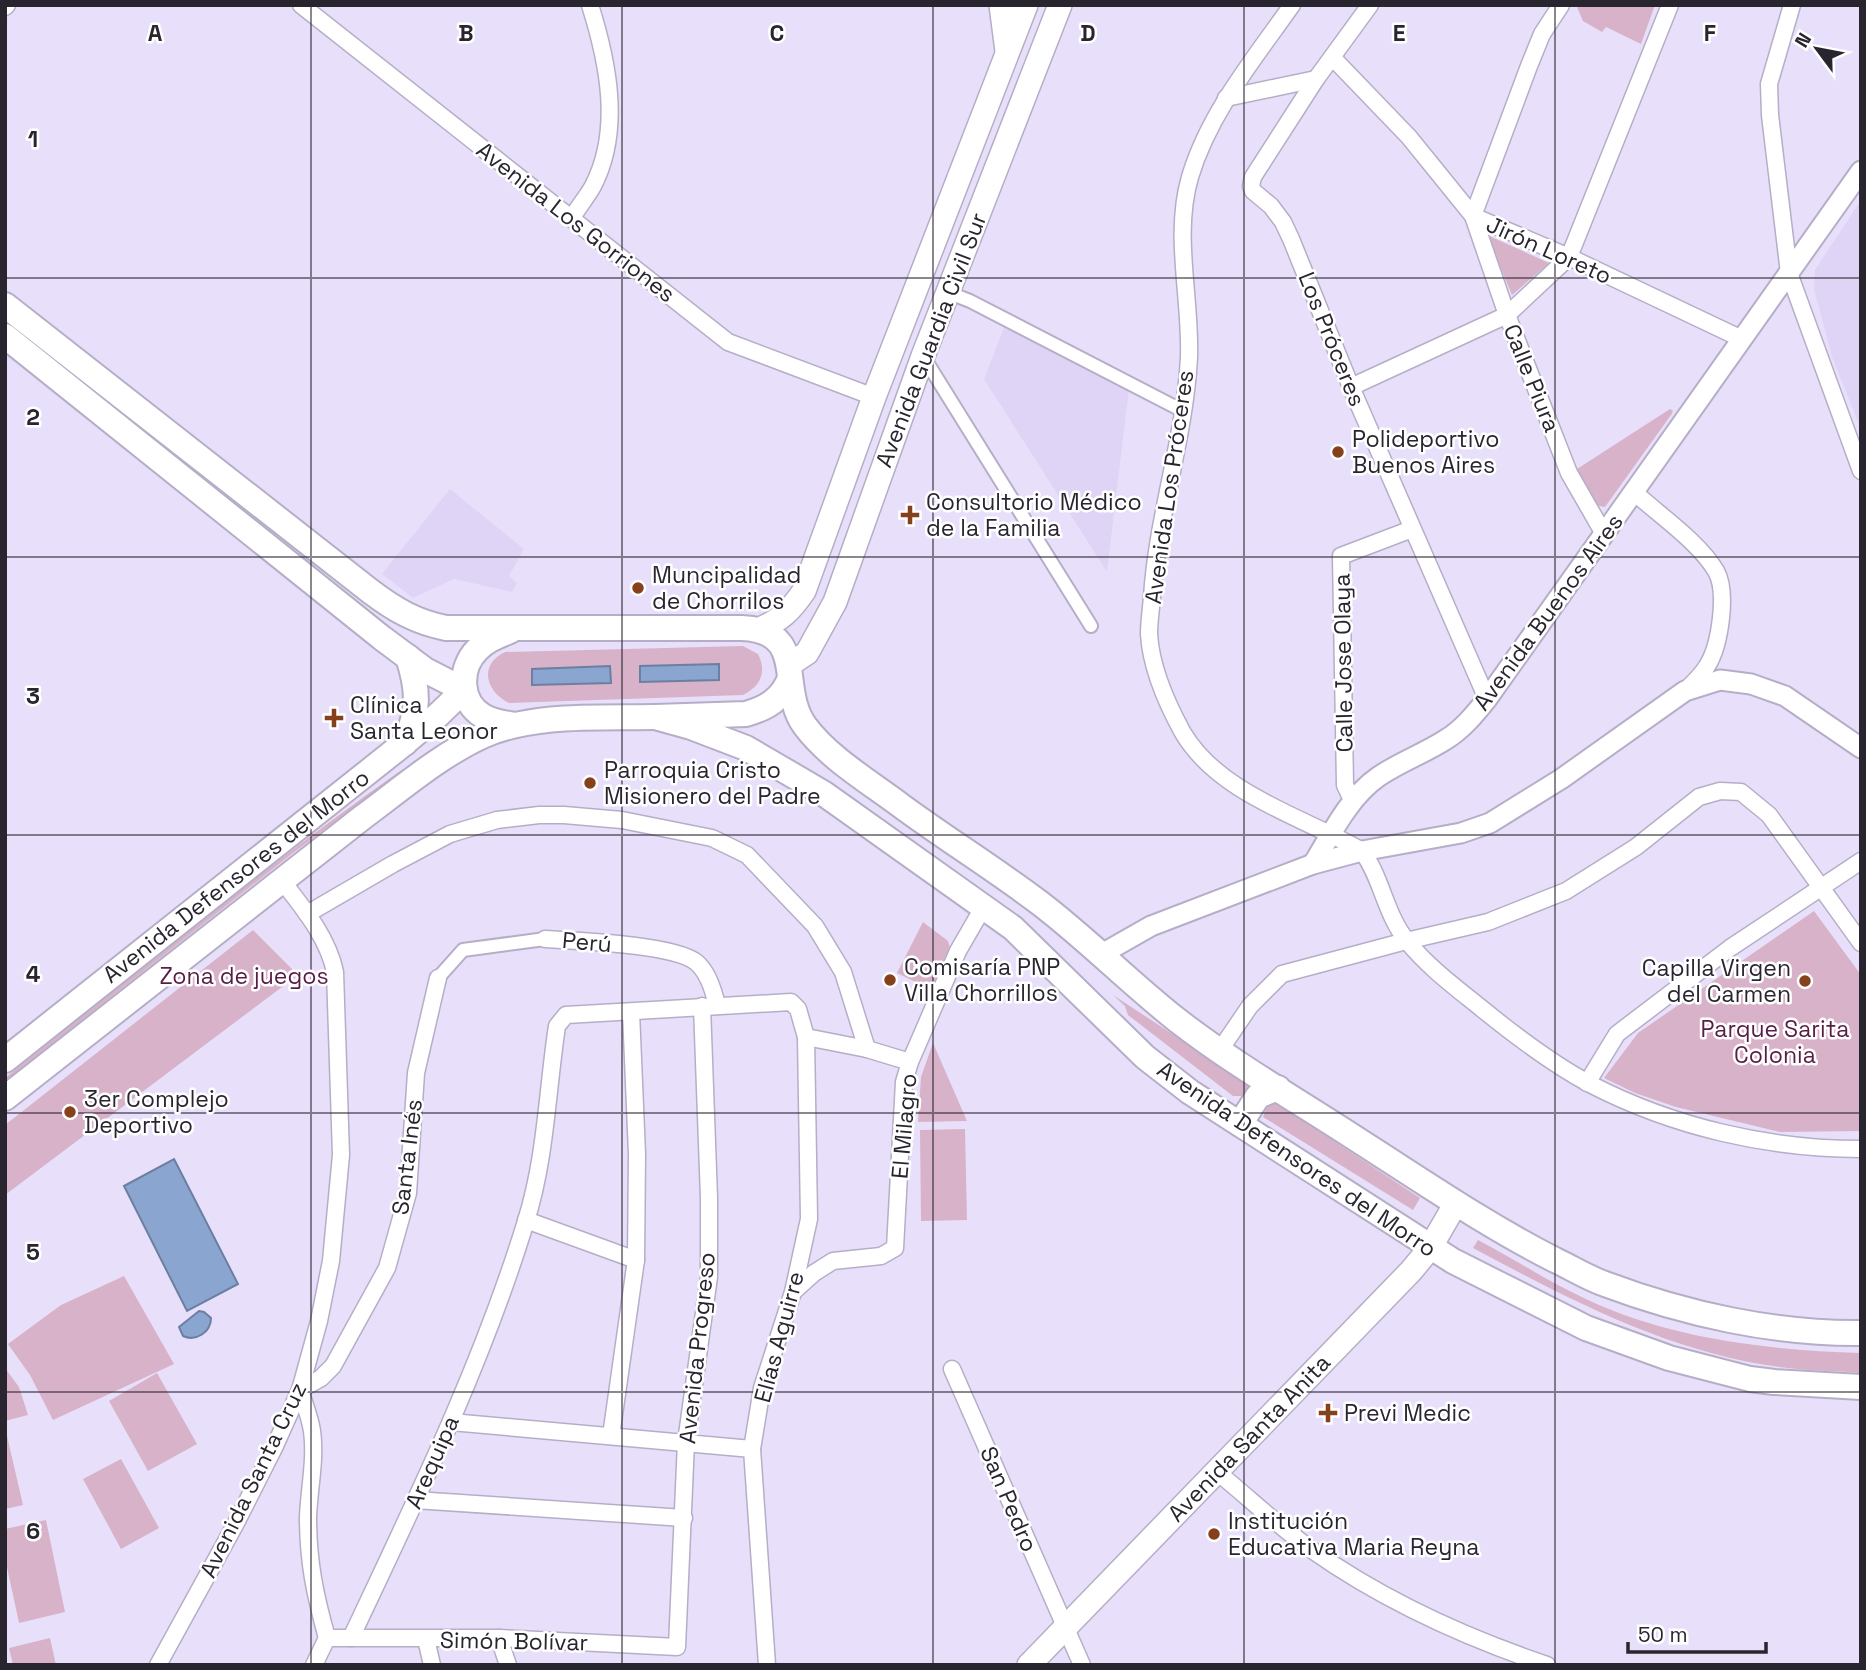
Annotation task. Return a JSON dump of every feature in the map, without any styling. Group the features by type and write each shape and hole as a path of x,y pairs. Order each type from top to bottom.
{"main road":[{"path":"1001,5 1008,54"},
{"name":"Avenida Guardia Civil Sur","path":"760,629 778,621 791,610 804,591 874,397 1026,5"},
{"name":"Avenida Guardia Civil Sur","path":"790,672 807,653 835,602 947,292 1060,5"},
{"path":"5,305 370,592 406,616 446,628 760,629"},
{"path":"5,336 408,657 434,675 464,690"},
{"path":"464,690 463,676 476,650 487,641 516,629"},
{"name":"Avenida Defensores del Morro","path":"760,629 775,637 784,647 797,714 828,750 904,808 1041,904 1142,992 1220,1050 1456,1203 1538,1251 1602,1284 1702,1314 1784,1329 1861,1333"},
{"path":"405,743 417,702 415,680 408,657"},
{"name":"Avenida Defensores del Morro","path":"5,1098 418,776 481,737 516,725 607,718 746,713 764,709 777,699 790,672"},
{"name":"Avenida Defensores del Morro","path":"5,1060 405,743 464,690 475,709 483,716 516,725"},
{"name":"Avenida Defensores del Morro","path":"655,717 719,737 772,761 823,793 1013,928 1041,952 1145,1057 1190,1092 1430,1248 1586,1328 1669,1358 1749,1379 1861,1387"},
{"path":"1240,1124 1258,1096 1278,1088"},
{"name":"Avenida Santa Anita","path":"1030,1665 1411,1271 1430,1248 1456,1203"}],"street":[{"name":"Avenida Los Gorriones","path":"301,5 728,342 874,397"},
{"path":"572,218 593,185 602,160 606,147 610,101 603,46 590,5"},
{"name":"Avenida Los Próceres","path":"1293,5 1226,98 1198,157 1186,200 1183,228 1189,356 1183,411 1154,567 1149,634 1157,677 1184,734 1199,754 1224,777 1259,800 1362,851"},
{"name":"Los Próceres","path":"1370,5 1317,79 1253,177 1251,186 1283,222 1351,387 1487,699"},
{"path":"1473,216 1542,34 1561,5"},
{"path":"1351,387 1507,315 1569,257 1670,5"},
{"path":"1792,5 1769,84 1770,116 1789,273 1861,471"},
{"name":"Jirón Loreto","path":"1332,57 1409,137 1473,216 1569,257 1742,339"},
{"path":"1226,98 1317,79"},
{"name":"Avenida Buenos Aires","path":"1313,864 1353,802 1378,777 1447,739 1469,721 1487,699 1861,171"},
{"name":"Calle Piura","path":"1473,216 1507,315 1569,473 1604,534"},
{"path":"947,292 970,301 1183,411"},
{"path":"923,356 1091,626"},
{"path":"1100,955 1151,926 1313,864 1362,851 1461,833 1490,822 1561,779 1685,691 1707,668 1717,646 1721,596 1718,573 1706,557 1634,492"},
{"name":"Calle Jose Olaya","path":"1353,802 1345,785 1341,556 1412,529"},
{"path":"1685,691 1720,680 1751,684 1786,696 1861,748"},
{"path":"1220,1050 1250,1006 1282,974 1488,922 1566,891 1636,847 1699,797 1720,792 1741,792 1769,815 1861,943"},
{"path":"307,914 450,834 497,820 564,815 622,820 712,838 747,855 815,926 843,972 867,1049"},
{"path":"1362,851 1371,864 1390,914 1406,941 1436,972 1505,1028 1587,1083 1656,1114 1727,1134 1776,1144 1861,1149"},
{"path":"1587,1083 1617,1034 1730,948 1861,861"},
{"name":"Avenida Santa Cruz","path":"158,1665 235,1525 300,1390 319,1321 331,1261 341,1155 335,972 325,943 282,882"},
{"name":"El Milagro","path":"793,1292 814,1273 834,1261 881,1256 895,1248 904,1082 958,951 984,906"},
{"name":"Perú","path":"438,978 463,950 545,939 616,944 682,955 698,963 713,991 710,1006"},
{"name":"Santa Inés","path":"300,1390 321,1378 333,1366 387,1268 408,1193 416,1073 438,978"},
{"name":"Elías Aguirre","path":"710,1006 791,1002 798,1009 806,1037 809,1219 793,1292 762,1388 752,1448 767,1665"},
{"path":"611,1436 636,1260 637,1154 631,1012 710,1006"},
{"name":"Avenida Progreso","path":"677,1647 686,1442 709,1277 710,1006"},
{"name":"Arequipa","path":"351,1638 451,1422 526,1220 544,1145 557,1026 566,1015 631,1012"},
{"path":"806,1037 867,1049 910,1062"},
{"path":"526,1220 636,1260"},
{"name":"San Pedro","path":"952,1369 1082,1665"},
{"path":"300,1390 312,1427 313,1440 308,1518 310,1566 313,1590 327,1638 316,1663"},
{"path":"451,1422 752,1448"},
{"path":"1216,1471 1311,1549 1372,1589 1483,1643 1547,1665"},
{"path":"415,1500 684,1518"},
{"path":"327,1638 351,1638"},
{"name":"Simón Bolívar","path":"351,1638 499,1638 677,1647"},
{"path":"499,1638 508,1665"},
{"path":"426,1639 432,1665"}],"shaded area":[{"path":"1861,200 1861,429 1832,357 1814,289 1815,270"},
{"path":"1004,328 1130,381 1107,572 984,379"},
{"path":"450,489 524,549 509,576 517,583 512,592 454,579 413,598 382,574"}],"green space":[{"path":"1655,5 1641,44 1606,27 1602,32 1583,21 1577,7"},
{"path":"1487,235 1549,263 1512,295"},
{"path":"1670,409 1673,411 1671,415 1605,507 1594,505 1577,469"},
{"path":"743,646 758,654 762,673 758,683 743,695 509,703 495,692 488,678 491,664 505,652"},
{"path":"403,769 5,1081 5,1078 202,920 301,843"},
{"name":"Parque Sarita Colonia","path":"1814,911 1861,975 1861,1131 1780,1132 1676,1107 1635,1093 1604,1078 1638,1033"},
{"path":"923,922 948,941 951,952 932,990 897,973"},
{"name":"Zona de juegos","path":"253,930 298,975 5,1195 5,1125"},
{"path":"1113,995 1244,1081 1249,1093 1245,1096 1233,1096 1128,1015 1125,1006"},
{"path":"933,1043 967,1121 918,1122 921,1077"},
{"path":"1275,1102 1420,1198 1413,1210 1263,1117 1267,1106"},
{"path":"965,1129 967,1220 921,1221 920,1130"},
{"path":"1478,1240 1572,1292 1618,1313 1651,1324 1721,1340 1791,1349 1861,1353 1861,1373 1754,1363 1670,1340 1589,1307 1511,1268 1473,1248"},
{"path":"124,1276 174,1364 53,1420 30,1375 8,1344 61,1305"},
{"path":"5,1368 19,1387 28,1415 5,1421"},
{"path":"157,1373 197,1444 148,1471 109,1401"},
{"path":"5,1427 23,1505 5,1509"},
{"path":"121,1459 159,1528 121,1549 83,1479"},
{"path":"46,1520 65,1612 19,1623 5,1558 5,1529"},
{"path":"50,1638 56,1665 13,1665 9,1648"}],"water":[{"path":"719,664 719,680 640,682 640,666"},
{"path":"610,666 611,683 532,685 532,669"},
{"path":"174,1159 238,1284 187,1311 124,1186"},
{"path":"199,1311 211,1318 208,1328 198,1337 183,1336 179,1327"}],"place":[{"name":"Polideportivo Buenos Aires","path":"1338,452"},
{"name":"Consultorio Médico de la Familia","path":"910,515"},
{"name":"Muncipalidad de Chorrilos","path":"638,588"},
{"name":"Clínica Santa Leonor","path":"334,718"},
{"name":"Parroquia Cristo Misionero del Padre","path":"590,783"},
{"name":"Comisaría PNP Villa Chorrillos","path":"890,980"},
{"name":"Capilla Virgen del Carmen","path":"1805,981"},
{"name":"3er Complejo Deportivo","path":"70,1112"},
{"name":"Previ Medic","path":"1328,1413"},
{"name":"Institución Educativa Maria Reyna","path":"1214,1534"}]}
